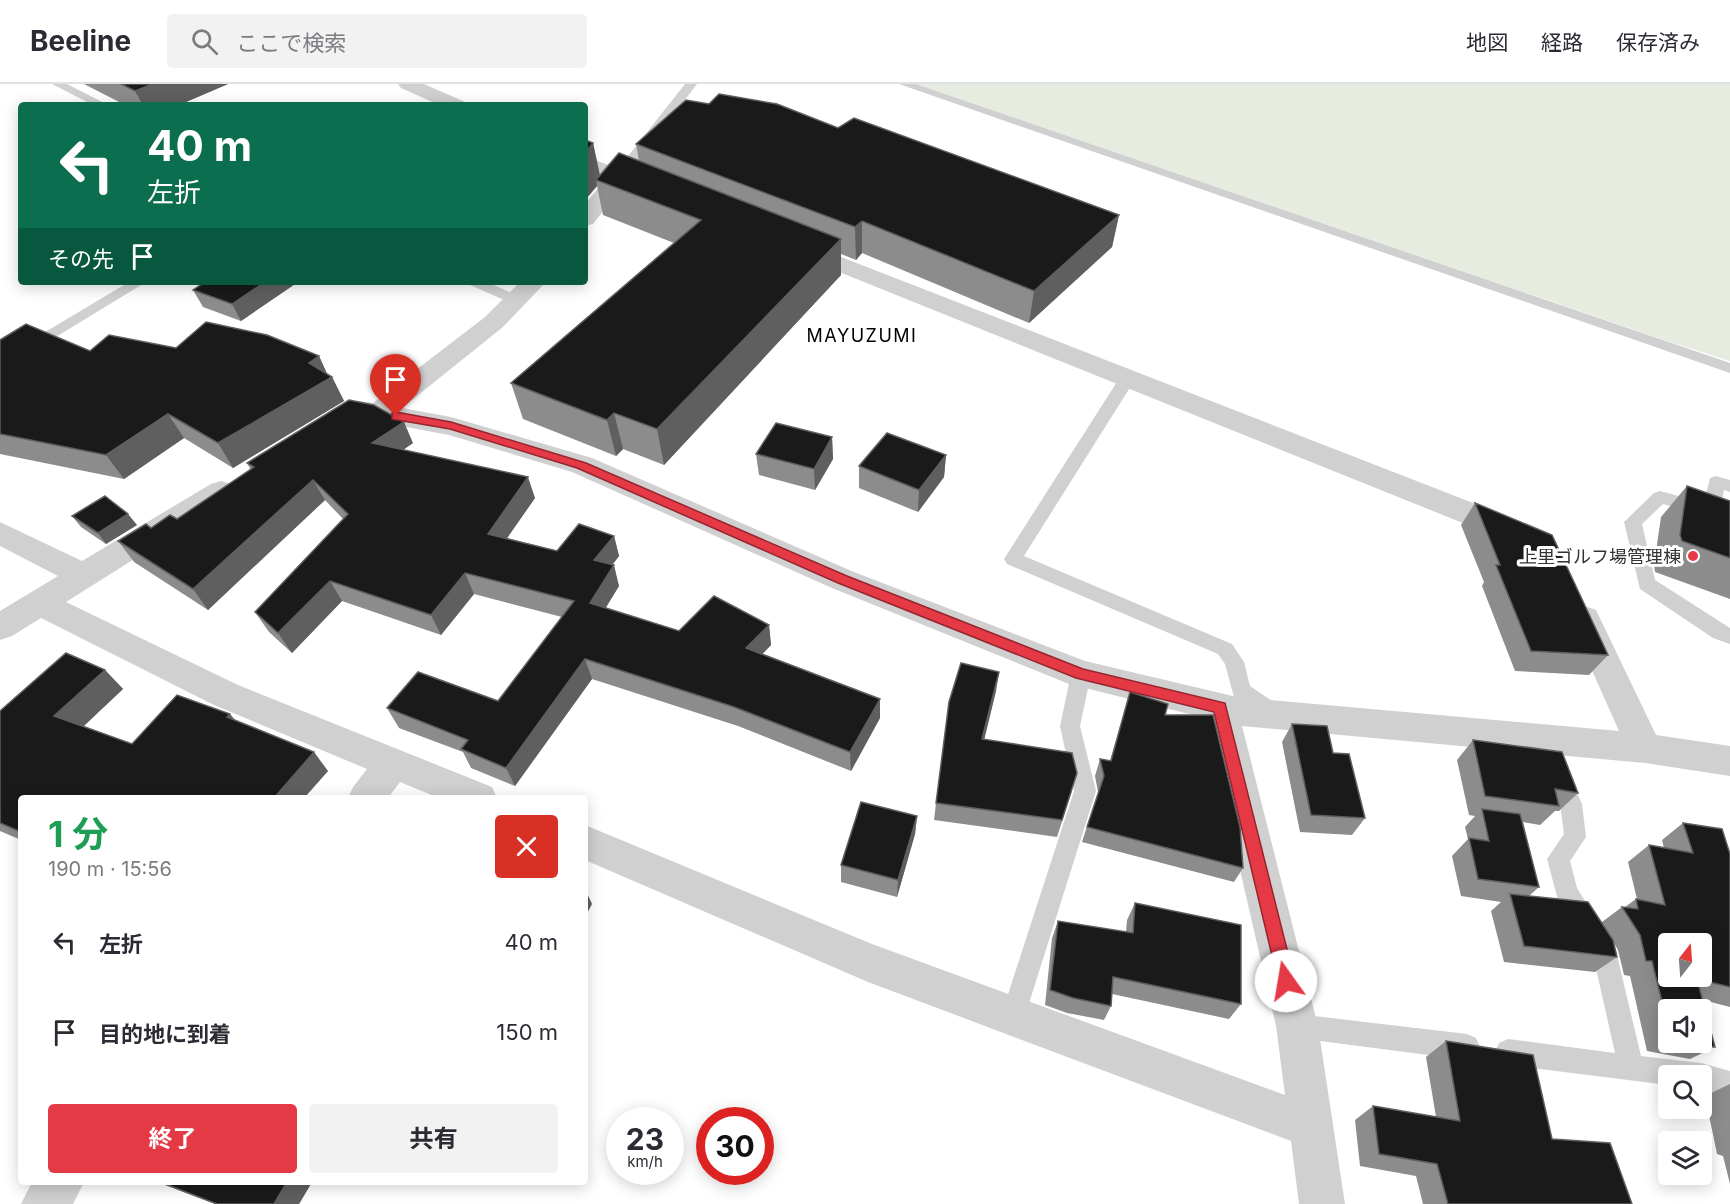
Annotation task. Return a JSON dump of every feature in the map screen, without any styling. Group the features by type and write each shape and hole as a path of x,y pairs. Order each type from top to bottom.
{"street":[{"path":"408,84 449,102"},
{"path":"588,163 674,199"},
{"path":"588,215 619,177"},
{"path":"774,238 1531,538"},
{"path":"378,413 494,322 525,291"},
{"path":"325,427 355,409 451,426 582,465 843,580 1081,674 1220,707 1276,715 1645,748 1730,761"},
{"path":"0,627 244,477"},
{"path":"0,533 84,576"},
{"path":"1576,600 1645,748"},
{"path":"40,603 226,694 472,795"},
{"path":"1220,707 1297,1026 1322,1204"},
{"path":"368,795 394,762"},
{"path":"588,843 868,962 1312,1127"},
{"path":"44,1204 59,1185"}],"lane":[{"path":"58,84 96,102"},
{"path":"619,177 691,84"},
{"path":"905,84 1730,368"},
{"path":"0,366 134,285"},
{"path":"492,285 525,291"},
{"path":"1128,378 1013,559 1225,649 1234,662 1241,691 1276,715"},
{"path":"1712,511 1716,482 1730,486"},
{"path":"1730,516 1659,497 1633,522 1647,584 1720,633 1730,636"},
{"path":"1013,1016 1085,791 1070,726 1081,674"},
{"path":"1543,739 1571,804 1575,837 1558,859 1566,892 1604,951 1631,1068"},
{"path":"1297,1026 1658,1071"},
{"path":"1712,1079 1730,1084"}],"shaded area":[{"path":"916,84 1730,84 1730,361 1667,341"}],"building":[{"path":"121,84 153,84 135,91"},
{"path":"719,94 777,104 838,128 854,118 1119,215 1034,291 862,221 855,227 636,144 686,100 709,104"},
{"path":"619,153 841,239 657,429 614,413 607,420 511,383 701,220 596,180"},
{"path":"200,285 260,285 232,304 193,290"},
{"path":"206,322 267,335 319,356 309,363 332,377 218,443 168,414 106,455 0,434 0,340 26,324 90,351 109,335 176,348"},
{"path":"349,400 374,405 404,422 372,443 528,477 488,534 557,551 579,524 614,536 594,560 614,565 590,603 679,631 714,596 769,625 746,648 880,699 850,752 734,707 585,659 506,768 461,749 468,740 387,708 418,672 498,701 574,601 465,573 431,615 330,581 278,633 255,612 348,514 313,480 193,589 118,541 146,524 151,528 170,515 177,519 254,467 247,463"},
{"path":"776,423 832,437 814,469 756,454"},
{"path":"887,433 946,455 919,490 859,466"},
{"path":"1687,486 1730,501 1730,558 1682,541 1680,535"},
{"path":"105,496 128,514 98,533 72,516"},
{"path":"1475,503 1552,535 1608,655 1531,651 1496,565 1500,565"},
{"path":"66,653 105,670 54,716 132,744 177,695 230,714 227,717 314,752 277,795 18,795 18,831 0,823 0,711"},
{"path":"961,663 999,672 982,739 1072,753 1077,773 1062,820 936,803 949,702"},
{"path":"1130,692 1168,704 1165,715 1213,715 1240,827 1243,868 1087,827 1104,776 1100,759 1111,761"},
{"path":"1292,724 1327,726 1333,753 1349,754 1365,818 1311,815"},
{"path":"1473,740 1562,752 1578,793 1555,789 1559,806 1485,796"},
{"path":"861,802 917,816 898,880 841,865"},
{"path":"1482,809 1520,814 1539,887 1478,879 1469,838 1489,841"},
{"path":"1683,823 1722,829 1730,854 1730,987 1712,983 1712,933 1658,933 1658,985 1652,961 1646,961 1640,935 1622,907 1638,909 1636,899 1665,905 1649,845 1693,853"},
{"path":"1510,894 1588,902 1613,940 1617,957 1524,946"},
{"path":"1135,903 1241,925 1241,1004 1113,977 1111,1006 1073,998 1050,990 1058,921 1133,933"},
{"path":"1658,987 1699,987 1702,999 1661,999"},
{"path":"1446,1041 1533,1055 1552,1139 1610,1143 1632,1204 1448,1204 1437,1164 1379,1154 1373,1106 1460,1121"},
{"path":"168,1185 285,1185 274,1204 217,1204"}],"place":[{"name":"上里ゴルフ場管理棟","path":"1693,556"}],"district":[{"name":"MAYUZUMI","path":"862,335"}],"route":[{"path":"396,416 451,426 582,465 843,580 1081,674 1220,707 1286,981"}]}
